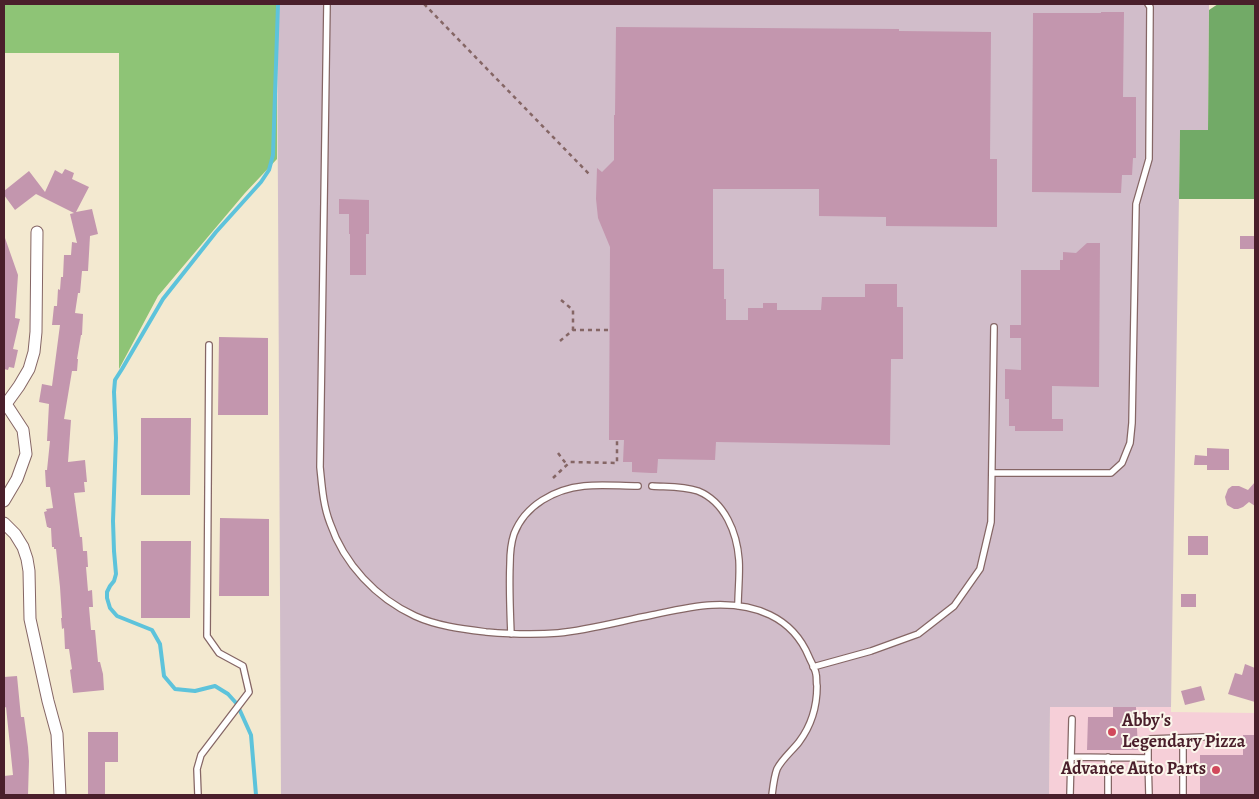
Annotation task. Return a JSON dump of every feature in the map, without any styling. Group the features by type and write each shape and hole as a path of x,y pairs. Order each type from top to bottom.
{"street":[{"path":"4,501 17,479 26,454 23,430 5,403 19,386 29,369 34,352 37,232"},
{"path":"4,523 15,534 27,558 30,618 57,734 60,795"}],"lane":[{"path":"327,4 320,467 323,497 330,523 341,548 356,570 372,587 392,603 416,616 439,624 467,630 511,634 558,633 709,605 738,606 769,614 786,624 804,645 816,674 817,694 814,715 798,743 777,770 772,795"},
{"path":"992,473 1111,473 1122,463 1130,443 1136,204 1149,159 1150,7 1148,4"},
{"path":"813,667 871,651 918,634 954,606 980,569 991,522 994,327"},
{"path":"198,795 197,768 201,755 249,692 242,666 219,653 208,636 209,344"},
{"path":"511,634 509,584 511,551 514,534 523,518 534,506 549,495 568,488 585,486 638,486"},
{"path":"652,486 678,487 698,492 716,502 728,518 736,537 739,560 738,606"},
{"path":"1070,795 1072,719"},
{"path":"1149,795 1148,742 1150,739 1203,737"},
{"path":"1182,738 1183,795"},
{"path":"1071,757 1148,758"},
{"path":"1108,758 1108,795"}],"path":[{"path":"424,4 589,174"},
{"path":"561,300 573,310 573,330"},
{"path":"560,341 573,330 610,330"},
{"path":"554,478 570,462 617,463 617,440"},
{"path":"558,453 567,465"}],"shaded area":[{"path":"277,4 1209,4 1208,130 1180,130 1171,707 1050,707 1049,795 281,795"},
{"path":"1050,707 1171,707 1171,712 1255,713 1255,795 1049,795"}],"green space":[{"path":"4,4 277,4 277,159 245,193 158,296 119,369 119,53 4,53"},
{"path":"1218,4 1255,4 1255,199 1179,199 1180,130 1208,130 1209,10"}],"building":[{"path":"1124,12 1123,97 1136,97 1136,158 1133,158 1132,175 1122,175 1121,193 1032,192 1033,13"},
{"path":"616,27 899,29 899,31 991,32 990,159 997,159 997,227 886,226 886,217 819,216 819,189 713,189 713,269 724,269 726,320 748,320 748,308 763,308 763,303 777,303 777,310 821,310 822,297 865,297 865,284 897,284 897,307 903,307 903,359 891,359 890,445 716,442 715,460 658,459 657,473 632,472 632,462 623,462 624,440 609,440 610,247 598,218 596,199 597,168 602,172 614,160"},
{"path":"65,169 74,173 72,179 89,187 76,212 92,209 98,234 90,236 88,271 82,271 80,293 78,293 75,313 83,314 82,335 77,359 77,371 72,371 64,419 71,420 68,462 85,460 87,482 84,482 85,492 74,493 83,551 87,551 88,591 92,590 93,607 89,607 91,630 95,630 98,662 100,662 103,674 104,690 73,693 69,649 65,649 64,628 62,629 56,549 52,547 51,528 47,527 44,512 47,511 46,509 53,508 50,487 46,487 45,470 47,470 50,441 47,441 49,404 39,402 42,384 52,386 60,325 52,325 54,306 57,306 58,289 60,290 61,277 63,277 64,255 71,255 72,242 77,243 70,214 74,213 36,194 15,210 4,195 4,191 29,171 45,192 55,170 62,174"},
{"path":"339,199 369,200 369,234 366,234 366,275 350,275 349,214 339,214"},
{"path":"1240,236 1255,236 1255,249 1240,249"},
{"path":"4,238 18,275 15,318 20,319 13,349 18,350 14,368 9,367 8,370 4,369"},
{"path":"1087,243 1100,243 1099,387 1052,386 1052,419 1063,419 1063,431 1015,431 1015,426 1009,426 1009,399 1005,399 1005,369 1021,370 1021,338 1010,338 1010,325 1021,325 1021,270 1060,270 1060,260 1063,260 1063,252 1076,253"},
{"path":"219,337 268,338 268,415 218,415"},
{"path":"141,418 191,418 190,495 141,495"},
{"path":"1207,448 1229,449 1229,470 1207,470 1207,465 1194,465 1195,455 1207,456"},
{"path":"1255,482 1255,506 1249,502 1238,509 1227,505 1225,497 1228,489 1232,486 1239,486 1248,490"},
{"path":"220,518 269,519 269,596 219,596"},
{"path":"1188,536 1208,536 1208,555 1188,555"},
{"path":"141,541 191,541 190,618 141,618"},
{"path":"1181,594 1196,594 1196,607 1181,607"},
{"path":"1245,664 1255,668 1255,702 1228,694 1235,673 1242,675"},
{"path":"17,676 21,717 24,717 28,747 28,795 4,795 4,776 13,775 6,707 4,708 4,677"},
{"path":"1201,686 1205,700 1185,705 1181,691"},
{"path":"1113,707 1136,707 1138,750 1087,750 1088,717 1113,717"},
{"path":"88,732 118,732 118,762 105,762 105,795 88,795"},
{"path":"1243,735 1255,735 1255,795 1200,795 1200,755 1243,755"}],"waterway":[{"path":"256,795 251,735 237,704 228,694 215,686 195,691 175,689 164,676 160,644 152,630 117,616 110,608 107,592 116,574 113,521 116,438 115,380 163,299 216,232 261,182 269,170 273,155 278,4"}],"place":[{"name":"Abby's Legendary Pizza","path":"1112,732"},
{"name":"Advance Auto Parts","path":"1216,770"}]}
